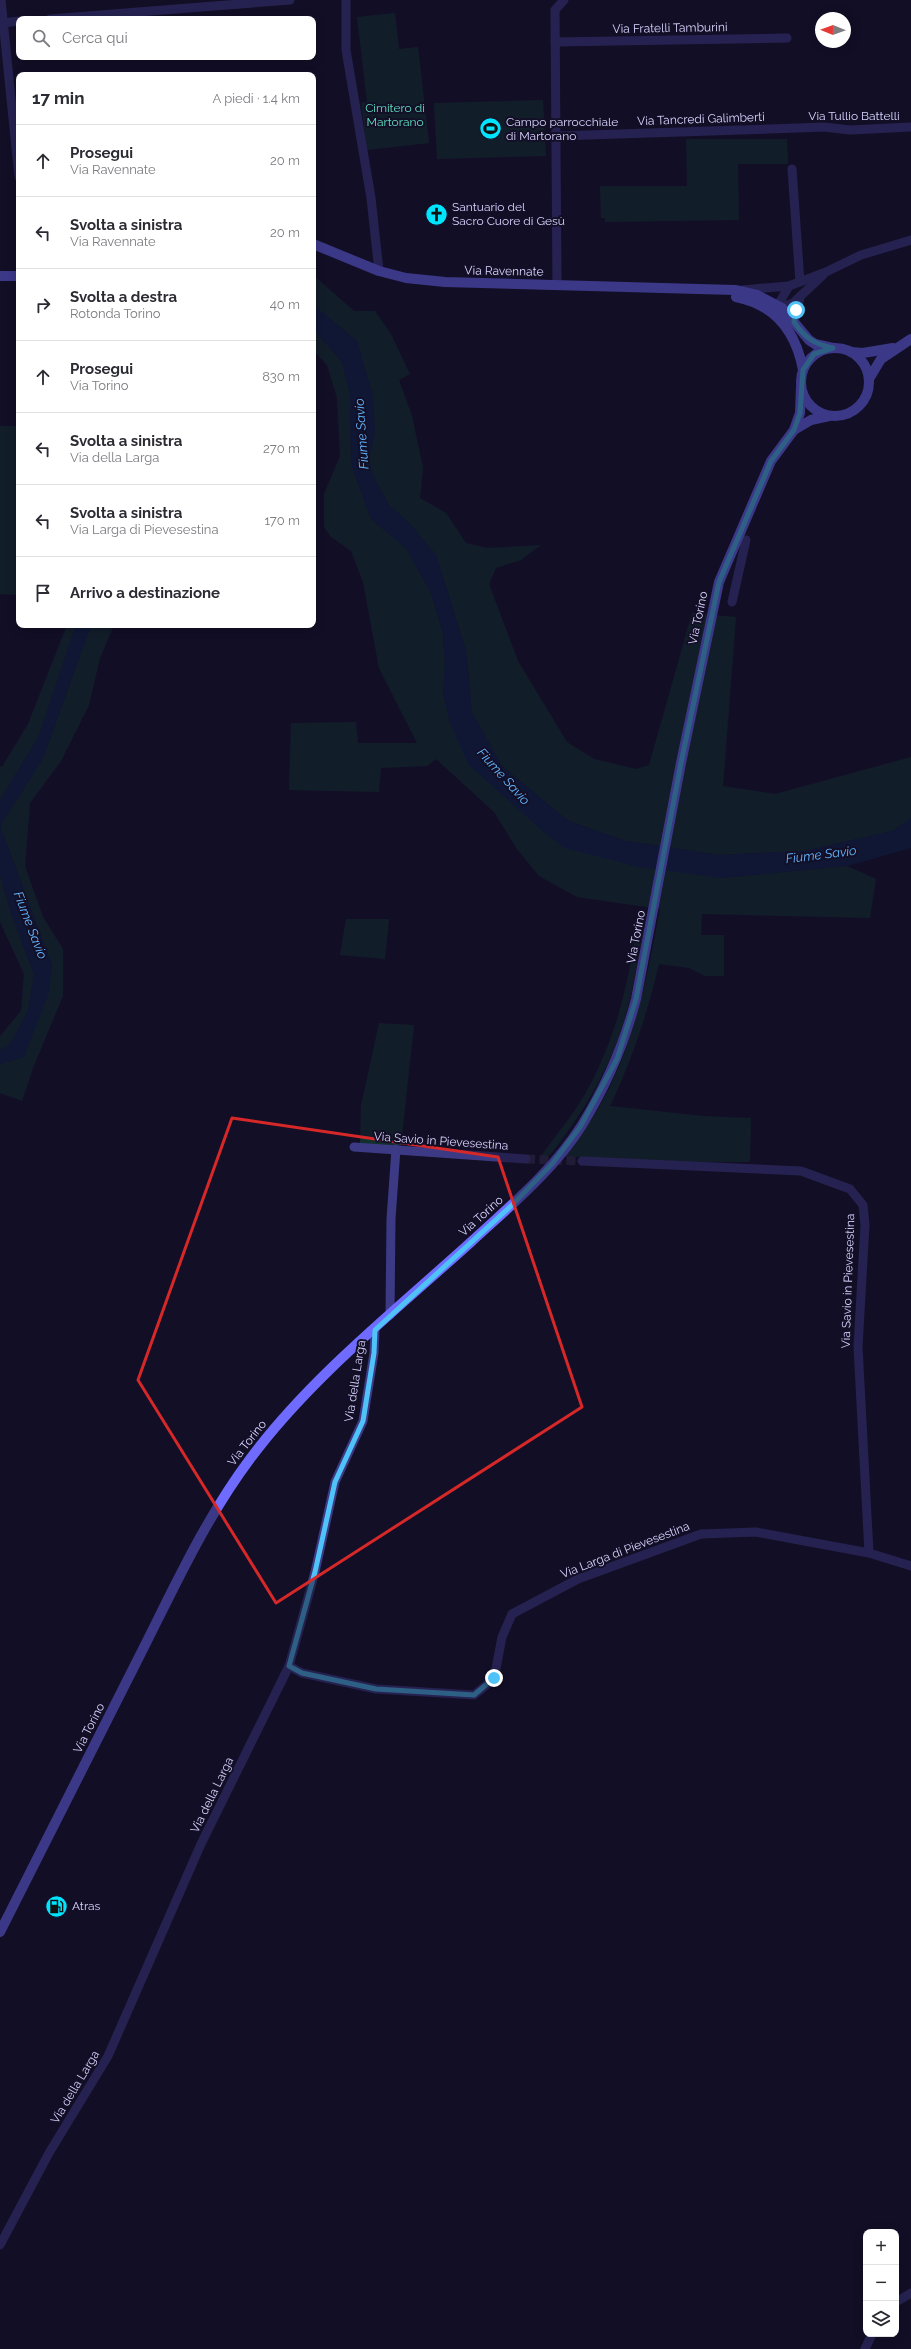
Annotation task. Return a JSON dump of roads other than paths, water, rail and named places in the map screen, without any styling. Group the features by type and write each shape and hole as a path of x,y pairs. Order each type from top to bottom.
{"main road":[{"name":"Via Ravennate","path":"316,245 380,271 406,278 445,282 735,290 757,295 794,322 809,340 815,344 833,348"},
{"path":"0,276 16,276"},
{"name":"Via Ravennate","path":"700,290 741,298 777,310 794,337 800,352 803,370"},
{"path":"897,347 869,353 833,348 814,354 803,370 801,387 810,406 828,416 846,414 861,404 868,388 869,379 881,359 911,339"},
{"path":"850,351 863,363 869,379"},
{"name":"Via Torino","path":"0,1932 191,1555 226,1493 275,1428 390,1315 512,1205 552,1164 580,1127 617,1059 628,1029 643,967 681,763 719,582 771,461 794,430 800,413 801,387"},
{"name":"Via Torino","path":"794,430 811,420 828,416"}],"street":[{"path":"1,0 16,128"},
{"path":"88,16 290,0"},
{"path":"346,0 346,50 371,198 380,271"},
{"path":"556,285 557,136 555,10 564,0"},
{"path":"3,23 16,21"},
{"name":"Via Fratelli Tamburini","path":"555,42 787,38"},
{"name":"Via Tullio Battelli","path":"798,128 824,127 850,130 911,127"},
{"name":"Via Tancredi Galimberti","path":"557,136 798,128"},
{"path":"792,169 800,282"},
{"name":"Via Ravennate","path":"735,290 789,286 826,272 861,255 911,240"},
{"name":"Via Ravennate","path":"777,310 793,303 826,272"},
{"path":"777,310 789,286"},
{"path":"794,322 800,297"},
{"path":"732,602 746,540"},
{"path":"731,552 734,556 738,570"},
{"name":"Via Savio in Pievesestina","path":"354,1147 526,1159"},
{"path":"390,1315 391,1219 396,1149"},
{"name":"Via Savio in Pievesestina","path":"582,1161 801,1171 850,1189 863,1205 865,1225 858,1347 868,1553"},
{"name":"Via della Larga","path":"0,2245 49,2153 108,2056 201,1844 289,1666 315,1572 335,1482 363,1421 374,1353 375,1330"},
{"name":"Via Larga di Pievesestina","path":"289,1666 302,1673 376,1689 474,1695 494,1678 502,1637 512,1614 578,1578 701,1534 756,1532 868,1553 911,1566"},
{"path":"898,2301 911,2293"},
{"path":"865,2349 871,2337"}],"water":[{"name":"Fiume Savio","path":"316,307 357,341 372,393 375,430 369,460 373,476 389,505 408,522 436,555 466,651 472,713 502,766 568,821 626,841 719,855 803,851 893,831 911,818 911,848 847,866 721,878 638,867 565,848 540,829 468,764 450,723 443,692 445,668 443,633 431,593 406,548 371,519 351,464 350,394 342,362 316,332"},
{"path":"75,628 90,628 43,758 0,826 0,800 39,736"},
{"name":"Fiume Savio","path":"0,826 52,966 49,993 24,1057 0,1064 0,1050 11,1043 28,1011 34,974 12,916 0,875"}],"tunnel":[{"path":"526,1159 582,1161"}],"place":[{"name":"Campo parrocchiale di Martorano","path":"490,129"},
{"name":"Santuario del Sacro Cuore di Gesù","path":"436,214"},
{"name":"Atras","path":"56,1906"}],"park label":[{"name":"Cimitero di Martorano","path":"395,115"}]}
